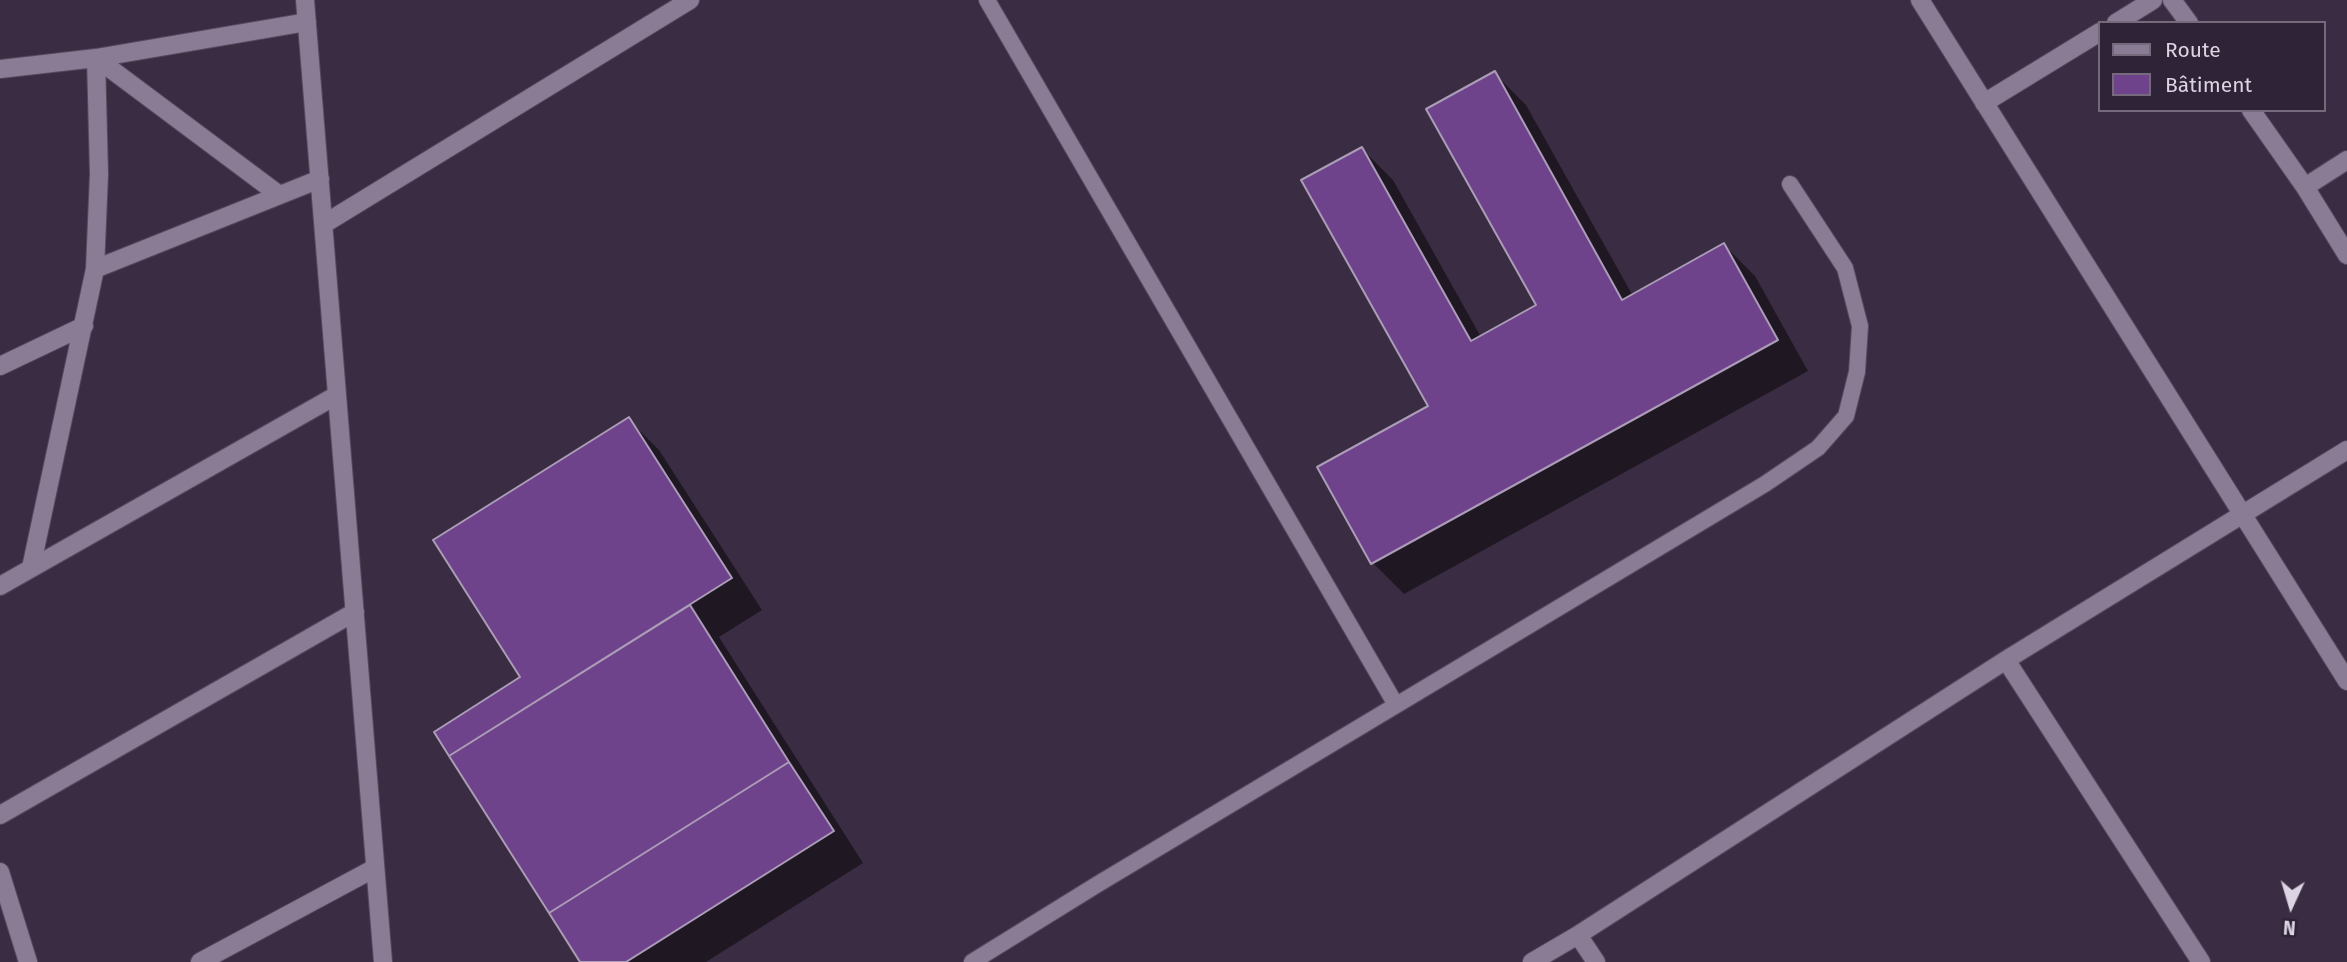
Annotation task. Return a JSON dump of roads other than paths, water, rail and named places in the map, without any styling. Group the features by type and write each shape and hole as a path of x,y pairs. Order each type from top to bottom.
{"street":[{"path":"305,0 383,962"},
{"path":"324,224 690,0"},
{"path":"1920,0 2347,681"},
{"path":"2119,21 2153,0"},
{"path":"2172,0 2188,21"},
{"path":"0,69 96,58 307,22"},
{"path":"1984,103 2098,33"},
{"path":"96,58 278,194"},
{"path":"31,568 95,269 99,174 96,58"},
{"path":"2252,112 2305,187 2347,256"},
{"path":"2305,187 2347,160"},
{"path":"95,269 320,179"},
{"path":"0,366 84,326"},
{"path":"0,586 337,395"},
{"path":"1532,962 2006,660 2347,450"},
{"path":"0,815 355,612"},
{"path":"2006,660 2201,962"},
{"path":"200,962 375,868"},
{"path":"0,872 28,962"},
{"path":"1578,935 1596,962"}],"lane":[{"path":"987,0 1396,705"},
{"path":"972,962 1765,484 1818,448 1846,416 1857,372 1860,326 1845,268 1790,184"}]}
